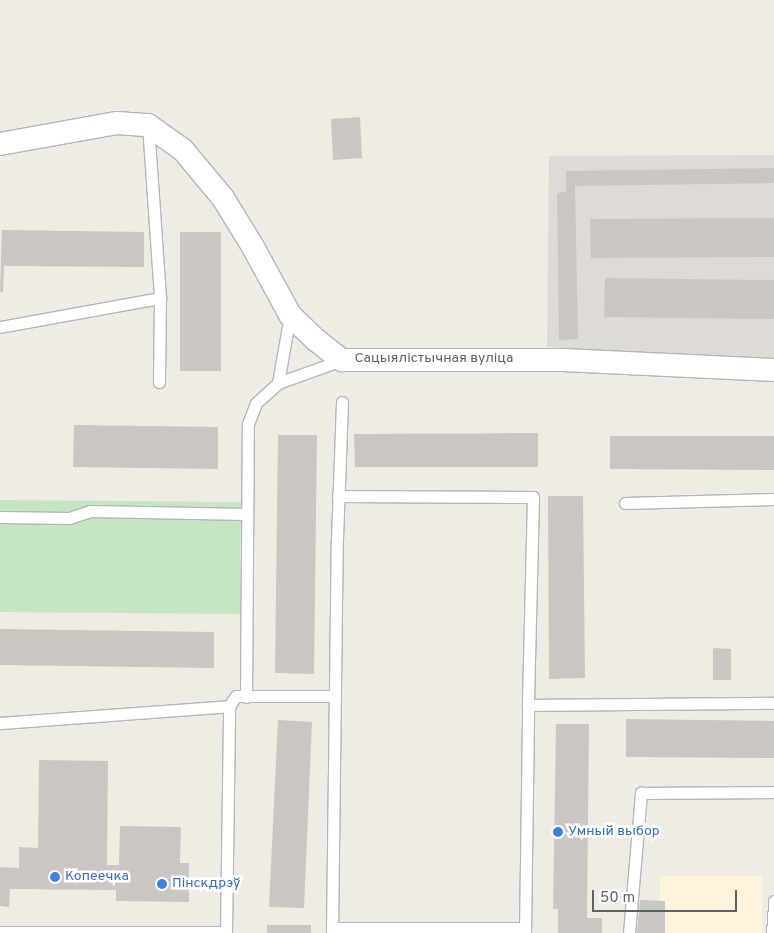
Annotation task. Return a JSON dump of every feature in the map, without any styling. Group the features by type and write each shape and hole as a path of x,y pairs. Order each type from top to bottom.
{"street":[{"path":"0,144 117,123 148,125"},
{"name":"Сацыялістычная вуліца","path":"148,125 183,150 223,198 253,247 290,315 316,340 342,360 563,360 774,370"}],"lane":[{"path":"148,125 160,298 159,382"},
{"path":"0,327 160,298"},
{"path":"278,382 290,315"},
{"path":"246,697 248,424 256,403 278,382 342,360"},
{"path":"338,496 533,497 525,931 332,931 338,496 342,402"},
{"path":"625,503 774,500"},
{"path":"0,517 69,518 90,511 247,514"},
{"path":"0,932 226,932 229,706 236,696 335,696"},
{"path":"528,705 774,703"},
{"path":"0,723 229,706"},
{"path":"629,933 640,793 774,792"},
{"path":"772,933 774,901"}],"shaded area":[{"path":"774,155 774,360 547,347 549,156"},
{"path":"660,876 762,876 762,933 660,933"}],"green space":[{"path":"0,500 241,502 240,614 0,612"}],"building":[{"path":"360,117 362,158 333,160 331,119"},
{"path":"774,168 774,183 575,186 578,339 559,340 557,193 566,192 566,171"},
{"path":"774,218 774,257 591,258 590,219"},
{"path":"2,230 144,232 144,267 4,266 3,292 0,292"},
{"path":"180,232 221,232 221,371 180,371"},
{"path":"605,278 774,280 774,319 604,317"},
{"path":"74,425 218,427 218,469 73,467"},
{"path":"538,433 538,467 355,467 354,434"},
{"path":"278,435 317,435 314,674 275,673"},
{"path":"610,436 774,436 774,470 610,469"},
{"path":"548,496 583,496 585,678 549,679"},
{"path":"0,629 214,632 214,668 0,665"},
{"path":"713,648 731,649 731,680 713,680"},
{"path":"626,719 774,721 774,758 626,757"},
{"path":"278,720 312,722 304,908 269,907"},
{"path":"556,724 589,724 587,918 602,918 602,933 558,933 558,909 553,909"},
{"path":"39,760 108,761 107,865 119,865 120,826 181,827 180,863 189,863 189,902 116,901 116,890 10,889 9,907 0,906 0,867 19,868 19,847 38,848"},
{"path":"640,900 665,901 665,933 637,933"},
{"path":"267,925 311,925 311,933 267,933"}],"place":[{"name":"Умный выбор","path":"558,832"},
{"name":"Копеечка","path":"55,877"},
{"name":"Пінскдрэў","path":"162,884"}]}
